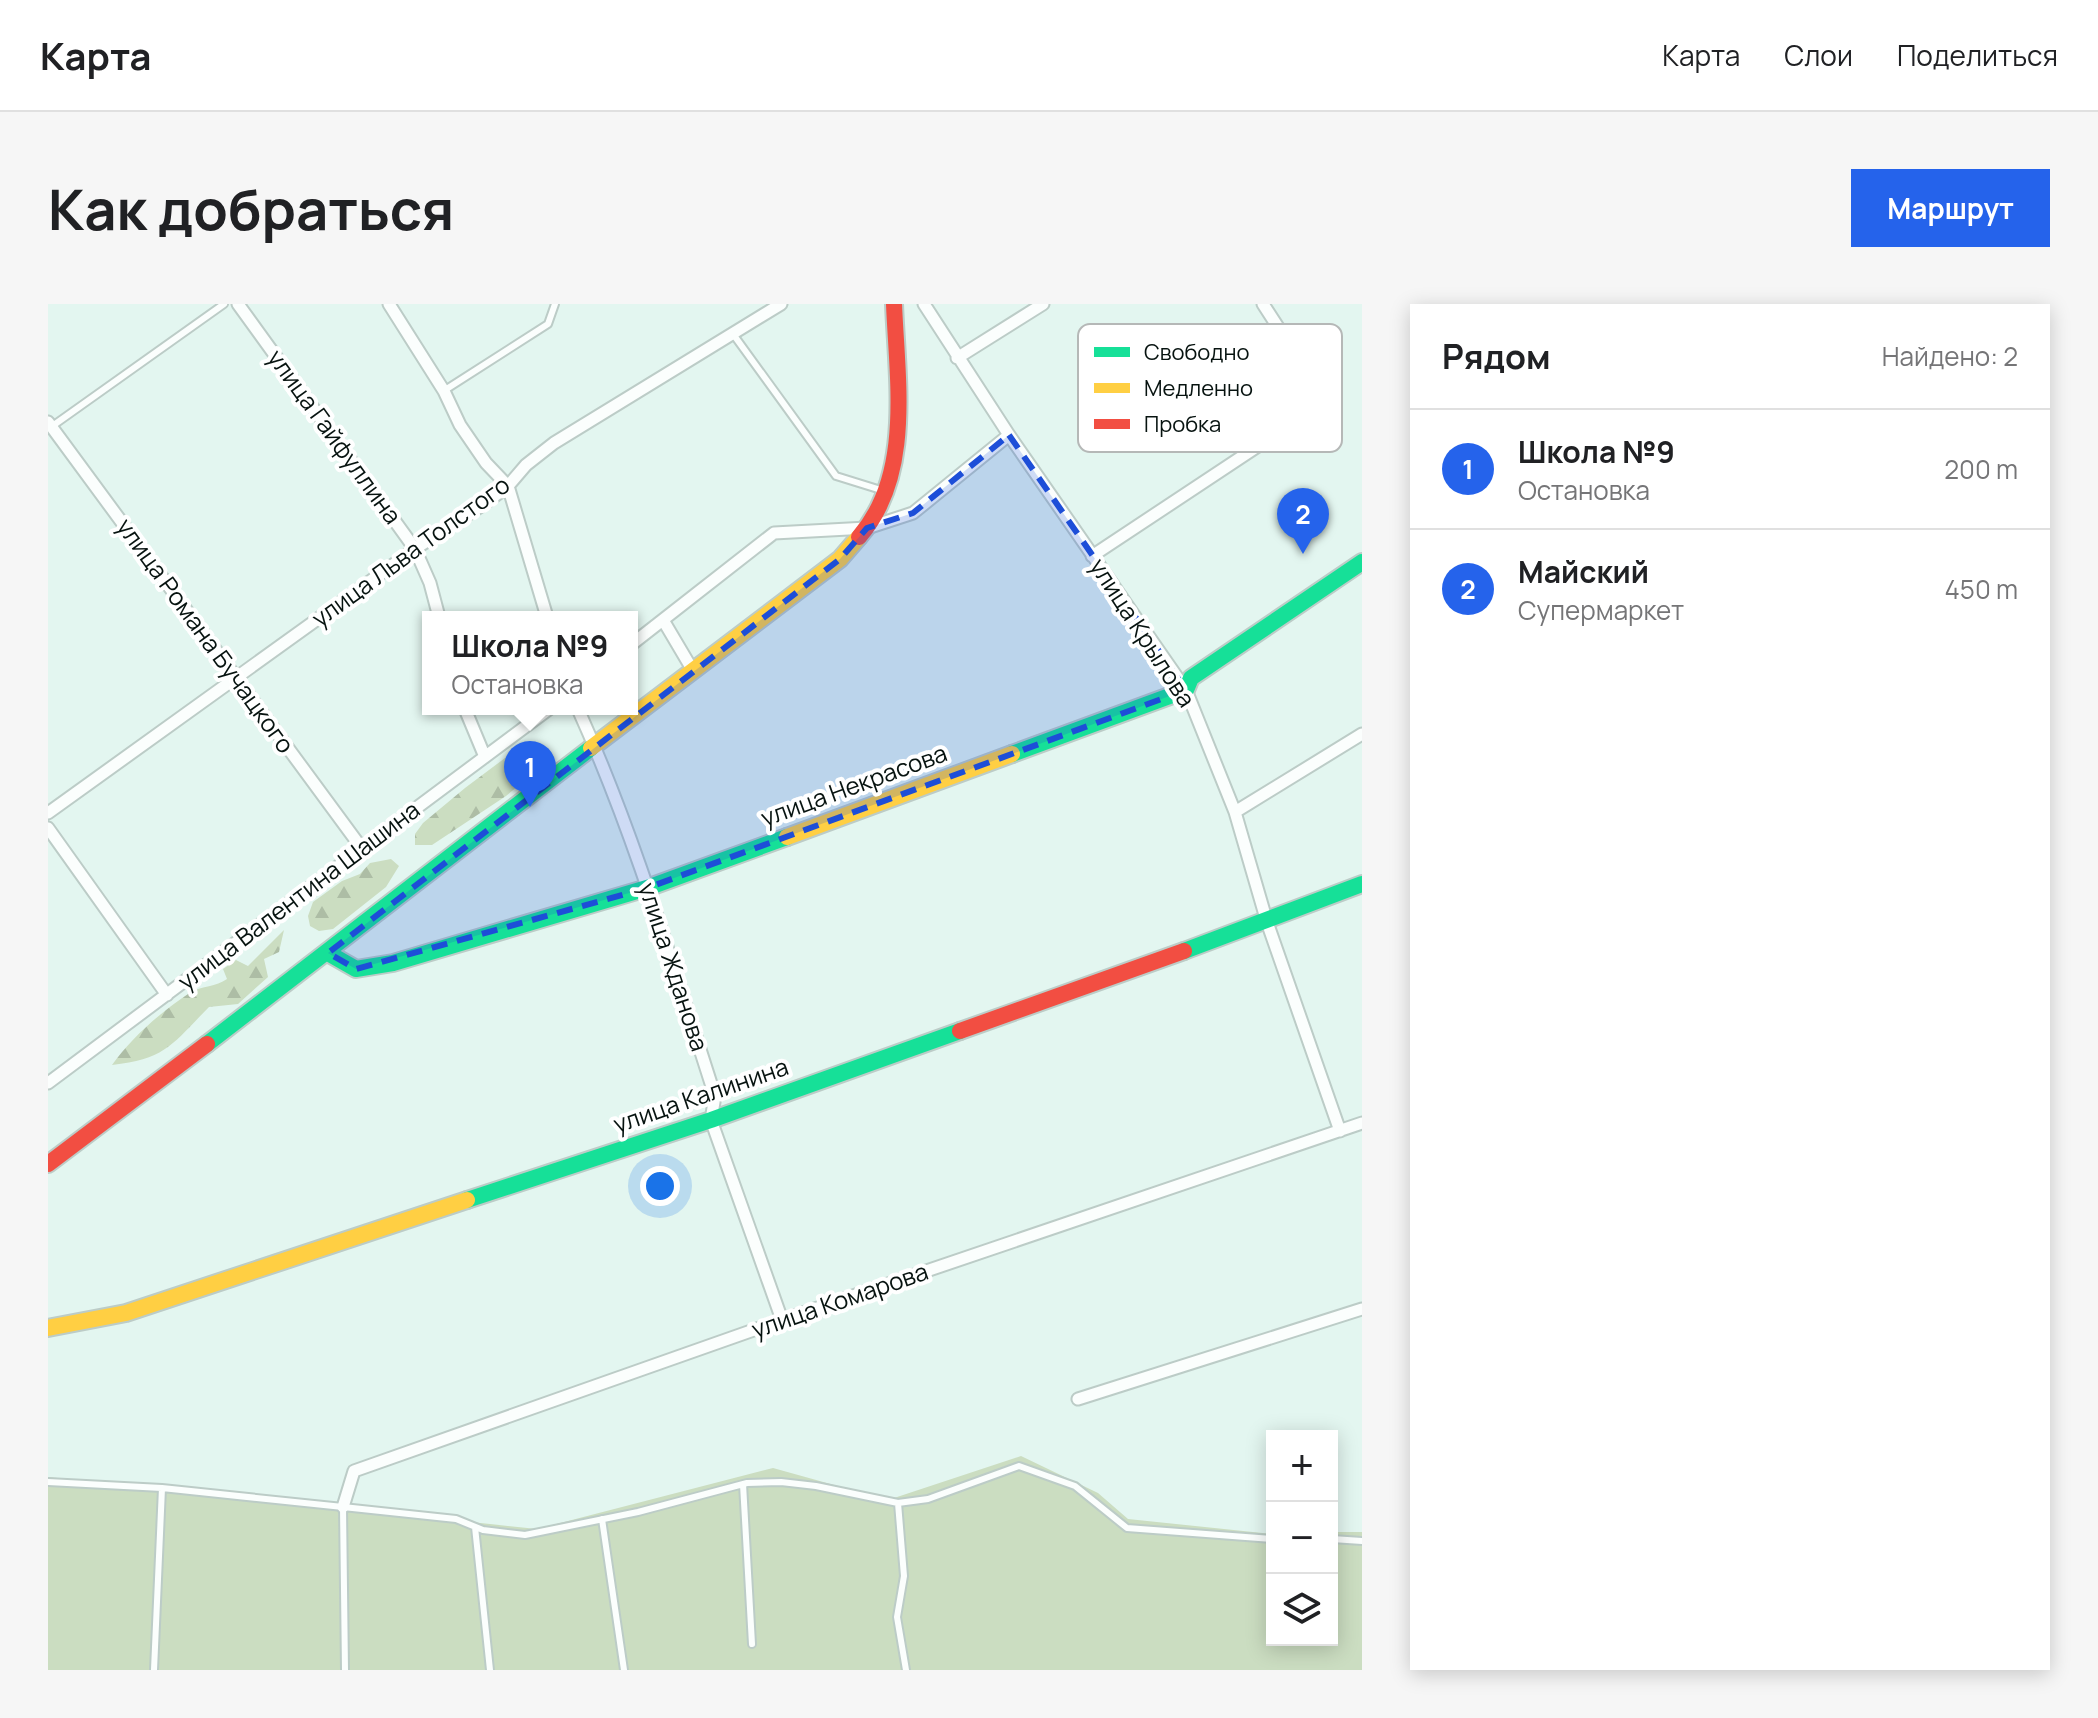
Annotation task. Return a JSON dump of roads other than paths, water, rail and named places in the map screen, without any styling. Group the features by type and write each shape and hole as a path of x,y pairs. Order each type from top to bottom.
{"street":[{"name":"улица Гайфуллина","path":"238,304 415,549 430,583 437,611"},
{"path":"389,304 444,391 460,425 486,463 508,486 545,611"},
{"name":"улица Льва Толстого","path":"48,813 415,549 508,486 526,465 554,443 781,304"},
{"path":"638,711 840,559 867,528 893,472 899,424 894,304"},
{"name":"улица Крылова","path":"924,304 1009,435 1186,690 1235,812 1267,922 1340,1131"},
{"path":"957,358 1043,304"},
{"path":"1263,304 1276,324"},
{"name":"улица Романа Бучацкого","path":"49,425 363,850"},
{"path":"638,639 774,533 867,528 913,513 1009,435"},
{"path":"1092,556 1249,452"},
{"name":"улица Некрасова","path":"328,953 356,969 393,963 647,888 1186,690 1191,678 1362,562"},
{"path":"663,620 692,669"},
{"path":"468,715 485,757"},
{"name":"улица Валентина Шашина","path":"48,1083 541,715"},
{"name":"улица Жданова","path":"581,715 647,888 715,1096 711,1120 782,1320"},
{"path":"48,1164 328,953 633,715"},
{"path":"1235,812 1362,734"},
{"path":"48,828 167,995"},
{"name":"улица Калинина","path":"48,1328 140,1309 711,1120 1267,922 1362,884"},
{"name":"улица Комарова","path":"343,1507 354,1471 782,1320 1362,1123"},
{"path":"1078,1399 1362,1309"}],"lane":[{"path":"49,425 224,304"},
{"path":"444,391 548,324 555,304"},
{"path":"733,334 836,476 885,491"},
{"path":"48,1482 162,1488 456,1519 475,1527 525,1535 743,1484 781,1482 816,1486 898,1503 928,1499 1019,1466 1075,1486 1127,1528 1266,1539"},
{"path":"743,1484 752,1644"},
{"path":"154,1670 162,1488"},
{"path":"898,1503 904,1576 897,1617 906,1670"},
{"path":"343,1507 345,1670"},
{"path":"602,1519 624,1670"},
{"path":"475,1527 490,1670"},
{"path":"1338,1539 1362,1541"}],"place":[{"name":"Майский","path":"1303,554"},
{"name":"Школа №9","path":"530,807"}]}
